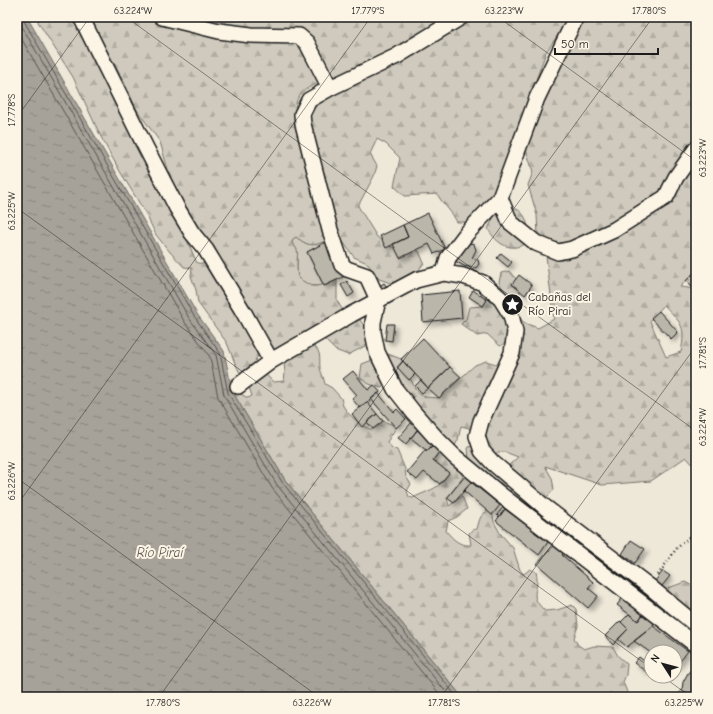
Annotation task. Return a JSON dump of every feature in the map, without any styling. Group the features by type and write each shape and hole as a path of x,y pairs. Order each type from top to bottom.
{"street":[{"path":"81,17 177,208 192,233 210,257 271,361"},
{"path":"162,17 219,31 251,35 299,36 307,43 330,88"},
{"path":"461,17 397,56 308,100 302,114 303,124 330,230 342,265 347,269 367,276 378,300 373,332 377,352 395,389 436,439 454,456 537,522 696,645"},
{"path":"444,273 448,258 467,233 500,198 537,98 576,17"},
{"path":"500,198 510,222 536,243 558,252 572,249 614,230 666,197 676,178 696,149"},
{"path":"238,386 271,361 416,280 444,273 464,276 483,283 501,299 510,315 515,332 512,353 481,422 477,436 482,451 493,463 546,508 650,587 696,625"},
{"path":"454,456 482,451"},
{"path":"537,522 546,508"}],"path":[{"path":"650,587 676,549 696,531"}],"green space":[{"path":"39,17 73,17 103,69 180,224 197,263 213,264 172,183 160,142 137,110 123,80 99,36 86,17 153,17 299,41 325,82 310,87 300,94 297,99 295,112 296,120 331,239 313,245 301,241 296,237 293,239 292,243 298,252 298,277 307,284 313,286 323,284 325,286 337,280 337,301 344,312 356,315 363,324 374,333 365,346 348,355 335,350 321,336 314,346 320,356 320,368 325,384 332,388 341,398 343,406 348,413 362,426 370,429 374,428 383,421 396,428 387,442 392,448 397,450 405,469 406,477 411,484 407,491 409,497 413,498 437,486 449,473 433,460 439,452 436,449 439,443 391,383 381,388 369,384 360,378 362,364 388,354 401,359 416,390 425,397 439,398 475,365 486,361 496,364 500,371 514,338 500,346 487,334 477,336 461,324 466,319 469,307 483,306 487,300 481,296 484,290 516,310 522,321 527,324 538,328 554,319 545,248 538,235 537,215 528,185 533,172 525,146 537,114 582,17 696,17 696,270 680,287 696,289 696,468 686,457 651,481 602,485 545,466 552,478 554,489 543,502 520,507 511,498 510,484 506,487 501,483 493,483 487,472 476,470 469,461 468,447 481,444 469,428 461,426 458,440 452,451 463,477 447,498 449,506 462,496 467,509 457,517 448,521 446,531 454,539 463,544 471,545 469,533 472,530 477,529 483,514 492,510 494,522 500,533 513,548 520,570 524,574 530,569 536,572 537,584 535,596 539,605 545,611 557,610 572,605 576,609 578,626 574,638 578,645 584,649 594,646 613,647 618,656 627,664 626,675 623,682 629,697 462,697 285,480 232,391 235,391 248,398 252,396 249,387 250,382 245,374 240,373 227,343 198,303 196,290 191,276 192,268 184,267 156,235 146,214 101,137 73,77 38,22","holes":["664,305 679,321 683,331 681,352 666,357 650,321","261,352 284,363 284,381 272,381 259,367 255,360","505,452 518,457 508,466 491,454"]},
{"path":"175,17 451,17 397,49 333,79 312,37 303,32 228,28"},
{"path":"470,17 569,17 546,52 495,195 473,222 457,222 437,194 405,196 394,186 400,158 386,144 377,139 370,154 377,166 374,176 358,206 377,237 391,247 419,251 424,263 414,276 396,285 379,279 367,263 354,257 341,239 332,215 306,110 310,106 412,53"},
{"path":"510,206 521,212 528,225 527,243 521,246 510,247 500,243 488,229 495,214"},
{"path":"296,237 308,244 326,242 307,252 323,284 313,286 304,282 298,277 298,252 292,243 293,239"},
{"path":"509,271 516,279 512,285 520,290 519,302 507,294 499,282 501,273"},
{"path":"685,582 696,588 696,639 670,621 672,608 668,588"},
{"path":"682,690 692,697 675,697"}],"water":[{"name":"Río Piraí","path":"17,17 27,17 197,314 224,351 232,391 285,480 462,697 17,697"}],"building":[{"path":"428,213 445,249 434,254 429,244 400,258 393,244 408,237 403,225"},
{"path":"403,225 408,237 386,248 380,236"},
{"path":"326,242 343,277 324,286 307,252"},
{"path":"464,242 474,244 476,250 472,258 478,260 479,264 476,268 464,266 455,261"},
{"path":"501,253 512,262 508,267 497,258"},
{"path":"695,272 696,273 696,291 686,281"},
{"path":"519,275 532,285 525,295 512,284"},
{"path":"347,281 354,293 348,297 341,285"},
{"path":"384,283 388,288 380,293 378,287"},
{"path":"473,290 487,300 483,306 469,297"},
{"path":"460,291 462,318 423,322 421,295"},
{"path":"659,311 678,332 671,339 651,318"},
{"path":"387,324 394,324 392,341 385,340"},
{"path":"423,338 450,367 428,388 401,359"},
{"path":"403,361 415,374 409,380 397,367"},
{"path":"450,367 461,377 439,398 428,388"},
{"path":"353,371 368,390 374,385 380,392 360,408 352,399 357,395 343,379"},
{"path":"421,380 428,388 422,393 415,386"},
{"path":"378,393 394,412 397,409 406,419 396,428 371,399"},
{"path":"367,402 377,414 362,427 352,414"},
{"path":"377,414 383,421 373,429 367,422"},
{"path":"412,422 419,428 406,444 398,438"},
{"path":"417,430 434,443 427,451 411,438"},
{"path":"432,446 439,452 433,460 449,473 440,484 424,472 417,480 407,472 426,449 427,451"},
{"path":"466,475 473,480 454,503 447,498"},
{"path":"471,482 500,505 492,515 464,491"},
{"path":"507,502 514,506 509,512 505,509 499,517 497,515"},
{"path":"505,509 525,524 530,518 539,525 534,532 548,542 539,555 496,521"},
{"path":"631,540 645,549 635,563 622,554"},
{"path":"557,542 567,550 562,555 593,582 588,588 598,596 588,608 537,564"},
{"path":"663,571 670,576 662,586 655,581"},
{"path":"624,596 645,612 638,621 617,605"},
{"path":"629,614 638,621 643,614 654,622 653,626 627,647 618,639 628,629 621,622"},
{"path":"620,621 628,629 613,645 605,636"},
{"path":"653,626 678,644 643,644 643,647 634,641"},
{"path":"683,647 688,651 683,658"},
{"path":"639,657 643,660 643,669 634,663"},
{"path":"696,664 696,697 692,697 682,690 683,682 688,673"}],"place":[{"name":"Cabañas del Río Pirai","path":"512,304"}]}
